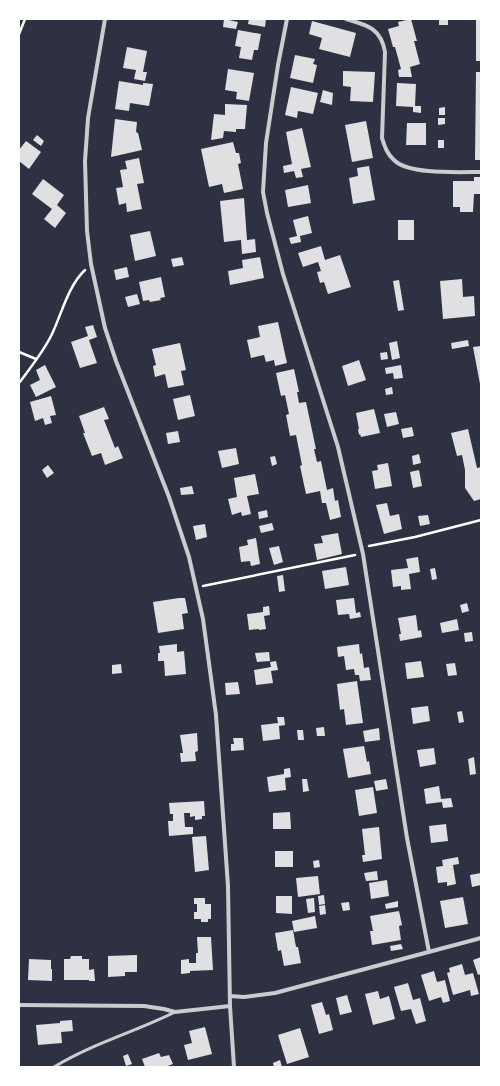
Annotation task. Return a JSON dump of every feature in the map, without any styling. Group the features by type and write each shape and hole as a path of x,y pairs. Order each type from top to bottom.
{"street":[{"path":"105,19 88,118 85,161 87,231 91,264 105,328 116,361 169,497 197,588 204,626 216,715 228,886 230,1006 234,1067"},
{"path":"287,19 266,143 263,192 283,274 338,447 362,548 407,838 429,952"},
{"path":"346,19 372,28 378,34 384,45 382,138 386,150 394,161 415,170 481,172"},
{"path":"230,996 250,996 275,992 481,938"},
{"path":"19,1005 144,1006 175,1012 230,1006"}],"lane":[{"path":"54,1067 63,1061 114,1038 160,1020 175,1012"}],"path":[{"path":"19,34 25,19"},
{"path":"19,383 52,334 74,283 80,274 91,264"},
{"path":"19,352 36,359"},
{"path":"362,548 415,537 481,520"},
{"path":"197,588 363,554"}],"building":[{"path":"224,19 238,22 236,29 223,27"},
{"path":"249,19 266,19 265,27 248,24"},
{"path":"411,19 417,41 414,41 420,64 410,67 412,77 399,77 398,70 401,69 388,29 399,26 398,22"},
{"path":"439,19 448,19 448,25 439,25"},
{"path":"476,19 481,19 481,61 476,61"},
{"path":"312,21 356,33 350,57 319,49 322,38 309,34"},
{"path":"238,30 261,34 258,50 254,50 252,60 239,58 241,47 235,46"},
{"path":"127,47 147,51 143,72 147,72 145,81 134,79 136,70 123,68"},
{"path":"295,55 315,59 313,64 317,65 313,83 290,78"},
{"path":"228,69 254,73 249,101 236,99 237,92 225,90"},
{"path":"343,71 375,72 373,102 350,101 351,87 343,86"},
{"path":"476,72 481,72 481,160 475,160"},
{"path":"119,81 143,85 143,83 153,84 149,106 130,103 129,111 115,109"},
{"path":"397,83 416,84 415,106 421,106 421,113 413,112 413,107 396,106"},
{"path":"291,87 318,93 313,114 298,111 297,118 285,115"},
{"path":"323,90 333,93 332,105 320,102"},
{"path":"225,104 247,105 245,129 236,129 236,132 224,131 223,138 211,140 214,114 225,115"},
{"path":"445,107 445,115 439,115 439,108"},
{"path":"438,118 445,118 445,124 438,125"},
{"path":"115,119 137,122 136,132 138,133 142,150 111,157"},
{"path":"366,121 373,158 352,162 345,125"},
{"path":"407,123 426,123 426,145 406,145"},
{"path":"302,128 311,167 301,169 303,177 296,178 294,171 284,173 283,166 292,164 286,132"},
{"path":"37,135 44,141 41,146 33,140"},
{"path":"438,140 444,140 444,148 438,148"},
{"path":"26,141 41,152 29,169 19,161 19,150"},
{"path":"233,142 236,153 239,153 241,163 238,164 243,189 224,193 222,184 209,187 201,149"},
{"path":"139,158 144,183 137,184 142,209 127,212 126,203 119,205 116,188 123,187 120,170 127,169 125,161"},
{"path":"369,166 375,200 353,204 349,178 358,176 357,168"},
{"path":"474,177 481,177 481,194 474,194 473,212 460,212 460,207 453,207 453,181 474,181"},
{"path":"43,179 64,195 57,205 66,213 55,228 44,219 52,209 32,194"},
{"path":"308,185 311,203 288,207 285,190"},
{"path":"244,198 247,240 255,239 256,252 242,254 241,240 224,242 220,201"},
{"path":"308,216 312,233 300,236 301,242 291,244 289,238 297,236 293,220"},
{"path":"398,220 414,220 414,240 398,240"},
{"path":"150,231 156,256 135,261 130,235"},
{"path":"321,246 325,260 340,255 351,287 328,294 324,282 320,283 317,272 321,271 318,262 303,267 298,253"},
{"path":"182,257 184,265 173,267 171,259"},
{"path":"260,257 264,278 230,285 228,271 243,268 242,260"},
{"path":"127,267 129,277 116,280 114,270"},
{"path":"161,277 165,297 160,298 161,300 150,302 149,300 143,301 139,282"},
{"path":"462,279 463,297 474,296 475,316 443,319 440,281"},
{"path":"399,280 404,310 398,311 393,281"},
{"path":"137,294 140,304 128,307 125,297"},
{"path":"278,322 287,363 275,366 274,360 266,362 264,355 251,358 247,340 260,337 258,326"},
{"path":"93,325 97,337 89,340 97,363 80,368 71,342 88,336 85,327"},
{"path":"468,340 469,346 452,349 451,343"},
{"path":"397,341 400,358 392,360 389,343"},
{"path":"180,343 186,370 181,371 184,385 168,388 165,374 155,377 153,366 156,365 152,349"},
{"path":"481,346 481,384 480,384 473,347"},
{"path":"387,352 388,359 381,360 380,353"},
{"path":"359,360 366,380 348,386 342,366"},
{"path":"45,365 56,387 36,397 30,385 40,380 36,370"},
{"path":"401,365 403,378 394,379 393,373 386,374 385,368"},
{"path":"294,369 299,392 297,392 299,403 306,402 316,449 314,449 317,462 321,461 327,490 333,488 335,501 338,500 341,517 330,520 326,503 322,503 320,491 306,494 300,466 302,465 296,435 290,436 286,415 289,414 285,395 281,396 276,373"},
{"path":"392,387 393,394 386,395 385,389"},
{"path":"190,395 195,416 178,420 173,399"},
{"path":"51,396 56,415 50,416 52,423 45,425 43,418 35,421 30,402"},
{"path":"104,407 109,419 104,420 115,448 118,446 123,458 105,465 101,453 92,456 83,433 85,433 79,416"},
{"path":"374,409 380,433 361,437 360,434 359,435 356,413"},
{"path":"396,412 399,424 387,427 384,414"},
{"path":"412,427 414,436 403,438 401,429"},
{"path":"468,429 477,468 481,467 481,499 474,501 465,488 465,470 462,455 457,456 451,433"},
{"path":"178,431 180,442 168,444 166,433"},
{"path":"236,448 239,464 222,468 218,451"},
{"path":"419,454 421,463 413,465 412,456"},
{"path":"275,456 277,464 272,466 270,457"},
{"path":"388,463 392,486 375,489 372,471 378,470 377,465"},
{"path":"48,465 54,473 47,478 42,470"},
{"path":"419,470 422,486 413,488 410,472"},
{"path":"255,474 259,494 247,496 251,514 242,516 241,512 232,515 228,499 237,497 234,478"},
{"path":"192,486 194,494 181,495 180,488"},
{"path":"387,503 390,516 399,514 402,529 384,534 376,505"},
{"path":"267,510 268,517 259,519 258,512"},
{"path":"428,515 430,524 420,526 418,516"},
{"path":"272,523 274,530 261,533 259,526"},
{"path":"205,524 207,537 196,540 193,526"},
{"path":"338,533 342,554 317,560 314,544 323,543 321,536"},
{"path":"256,538 260,564 251,566 250,561 241,562 239,547 248,545 247,540"},
{"path":"279,546 283,562 274,565 269,548"},
{"path":"418,557 420,572 409,574 411,589 401,590 401,586 393,587 391,570 408,568 406,559"},
{"path":"346,567 349,585 325,589 322,571"},
{"path":"435,568 437,579 432,580 430,569"},
{"path":"283,575 285,591 279,592 277,576"},
{"path":"185,598 188,613 182,614 184,629 158,633 153,602"},
{"path":"354,598 356,613 360,612 361,617 350,619 349,614 338,615 336,600"},
{"path":"467,603 469,611 462,613 460,605"},
{"path":"269,606 270,615 264,616 266,629 249,630 247,614 263,612 263,607"},
{"path":"416,615 418,631 421,630 422,637 400,641 399,634 401,634 398,618"},
{"path":"457,619 459,630 442,633 440,623"},
{"path":"472,632 473,641 465,642 464,633"},
{"path":"177,644 177,652 184,651 186,674 165,676 164,661 158,661 158,653 160,653 159,646"},
{"path":"359,644 364,668 369,667 371,680 360,681 359,675 355,675 354,669 346,670 344,656 338,657 337,647"},
{"path":"269,652 270,661 257,662 255,653"},
{"path":"276,661 278,670 271,671 273,683 256,685 254,670 271,667 270,662"},
{"path":"421,661 424,677 407,679 405,663"},
{"path":"455,663 457,675 448,676 446,664"},
{"path":"121,664 122,673 112,674 112,665"},
{"path":"357,681 363,723 346,725 344,709 340,710 337,684"},
{"path":"238,682 240,694 226,695 225,683"},
{"path":"428,706 430,721 413,724 411,708"},
{"path":"462,711 464,722 459,723 457,712"},
{"path":"277,717 284,717 285,725 279,726 280,739 263,741 261,725 278,723"},
{"path":"324,727 325,736 317,736 316,728"},
{"path":"379,728 380,740 365,742 363,731"},
{"path":"297,730 303,730 304,740 298,740"},
{"path":"197,733 198,751 195,752 196,761 181,762 180,753 183,753 180,735"},
{"path":"233,738 243,738 244,750 231,751 231,744 234,744"},
{"path":"364,746 367,762 369,761 371,774 348,778 343,749"},
{"path":"434,748 436,764 420,767 417,750"},
{"path":"474,757 476,774 470,775 468,759"},
{"path":"290,768 291,777 285,778 286,790 269,792 267,777 284,774 284,769"},
{"path":"302,779 307,779 309,791 303,792"},
{"path":"386,779 388,789 376,791 374,781"},
{"path":"439,786 441,799 451,798 453,807 443,808 442,802 426,804 424,789"},
{"path":"373,787 377,813 359,816 355,790"},
{"path":"204,801 205,816 202,816 202,819 195,820 195,816 190,817 190,813 184,813 185,827 193,827 193,834 169,836 168,821 173,821 173,814 170,814 169,803"},
{"path":"290,812 291,829 273,829 273,813"},
{"path":"446,824 448,841 431,843 429,826"},
{"path":"379,827 382,859 363,862 362,855 365,855 362,829"},
{"path":"206,836 209,870 195,872 192,837"},
{"path":"275,851 293,851 293,867 275,867"},
{"path":"458,857 459,864 453,865 456,884 447,886 447,882 438,883 436,867 443,866 442,860"},
{"path":"319,860 320,867 314,868 313,861"},
{"path":"377,871 378,880 366,881 364,873"},
{"path":"481,873 481,885 472,887 470,875"},
{"path":"318,876 320,894 298,897 296,878"},
{"path":"387,880 389,896 371,899 369,883"},
{"path":"324,895 325,904 319,905 318,896"},
{"path":"276,896 292,896 292,914 276,913"},
{"path":"463,897 468,924 445,928 440,901"},
{"path":"194,898 205,898 205,904 211,904 211,919 208,919 208,922 201,922 201,919 194,919 194,912 197,912 197,904 194,904"},
{"path":"314,898 315,912 308,913 306,899"},
{"path":"398,901 398,907 386,909 385,904"},
{"path":"349,902 350,910 343,911 341,903"},
{"path":"325,905 326,914 320,915 319,906"},
{"path":"399,911 402,925 399,926 401,940 372,945 370,931 373,931 370,916"},
{"path":"315,916 317,928 294,932 292,921"},
{"path":"293,930 301,963 284,966 281,950 278,951 275,933"},
{"path":"197,937 211,937 213,970 190,971 190,973 181,974 181,960 189,959 189,963 196,963 196,953 198,953"},
{"path":"401,944 403,949 391,951 390,946"},
{"path":"137,955 137,972 125,972 125,976 108,977 108,956"},
{"path":"71,956 82,956 82,959 89,959 89,970 94,969 95,981 64,980 64,959 70,959"},
{"path":"481,957 481,974 478,975 473,960"},
{"path":"29,959 51,960 52,981 28,980"},
{"path":"462,964 465,975 473,973 479,994 471,996 470,990 453,995 447,973 450,972 449,968"},
{"path":"434,971 437,982 445,980 450,1001 443,1003 441,997 429,1001 421,975"},
{"path":"408,983 413,1000 420,998 426,1021 416,1024 411,1009 401,1011 394,987"},
{"path":"378,991 380,999 389,996 395,1019 373,1025 365,994"},
{"path":"347,995 352,1012 340,1015 336,998"},
{"path":"322,1002 326,1015 329,1014 333,1030 319,1034 311,1005"},
{"path":"72,1020 73,1031 61,1032 62,1043 38,1045 36,1025 60,1023 60,1021"},
{"path":"205,1027 212,1054 188,1060 184,1045 192,1043 189,1031"},
{"path":"300,1028 309,1057 287,1064 278,1035"},
{"path":"159,1053 161,1057 169,1055 173,1064 165,1067 145,1067 142,1059"},
{"path":"128,1054 132,1064 126,1066 123,1056"},
{"path":"280,1060 282,1067 274,1067 273,1063"}]}
